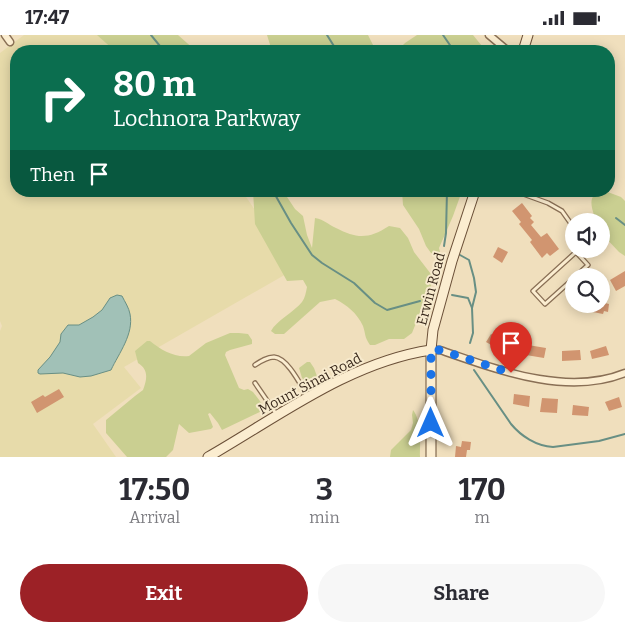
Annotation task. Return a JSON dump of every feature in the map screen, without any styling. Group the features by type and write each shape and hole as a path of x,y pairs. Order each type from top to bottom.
{"main road":[{"name":"Erwin Road","path":"431,457 431,350 433,330 442,293 473,197"},
{"name":"Mount Sinai Road","path":"208,457 277,415 375,364 431,350"}],"street":[{"path":"5,35 10,41"},
{"path":"490,35 501,45"},
{"path":"431,350 440,350 511,373 548,380 580,383 604,380 625,373"}],"lane":[{"path":"532,197 548,203 562,211 565,215"},
{"path":"565,286 545,305 533,291 568,258"},
{"path":"582,258 588,265 585,268"},
{"path":"255,365 264,359 274,357 282,359 288,365 308,398"},
{"path":"255,383 277,415"}],"shaded area":[{"path":"24,35 137,35 144,45 11,45"},
{"path":"10,46 10,197 246,197 295,269 124,367 141,388 93,424 116,457 0,457 0,331 2,326 0,321 0,53","holes":["110,298 115,363 111,370 80,377 38,370 50,357 60,342 61,334 68,325 79,325 93,317 102,310"]}],"green space":[{"path":"97,35 178,35 189,45 108,45"},
{"path":"267,35 368,35 373,45 270,45"},
{"path":"417,35 473,35 481,45 403,45"},
{"path":"615,195 625,201 625,256 610,242 610,213 593,213 593,197 615,197"},
{"path":"253,197 287,197 295,209 303,216 312,248 315,218 343,232 357,236 369,235 389,226 400,228 408,238 414,252 434,278 412,333 404,339 389,339 375,345 370,345 363,326 355,313 335,299 320,302 284,334 275,334 271,331 273,327 302,302 307,287 303,280 287,281 255,224"},
{"path":"402,197 460,197 439,248 440,252 436,255 431,253 426,246 419,229 403,205"},
{"path":"230,333 248,334 252,340 252,344 230,350 225,355 239,388 248,389 253,392 266,409 222,430 210,413 208,414 213,427 211,429 189,433 179,424 173,450 166,457 127,457 106,433 106,420 143,390 146,378 145,372 138,363 135,351 147,341 150,341 168,353 189,356 206,343"},
{"path":"310,362 314,368 318,379 308,384 302,378 299,368"},
{"path":"413,410 419,426 420,457 390,457 391,450 411,430"}],"water":[{"path":"117,295 122,296 127,305 131,321 128,336 111,370 80,377 63,373 38,373 38,370 60,342 61,334 68,325 79,325 93,317 102,310 110,298"}],"building":[{"path":"522,203 532,216 530,218 534,222 531,225 541,237 547,233 559,249 550,256 547,253 542,258 530,242 532,240 519,224 521,222 512,211"},
{"path":"498,247 508,252 502,263 493,257"},
{"path":"625,271 625,286 616,291 610,280"},
{"path":"491,334 505,341 500,350 486,342"},
{"path":"528,345 546,348 544,358 526,355"},
{"path":"606,346 609,355 592,359 590,351"},
{"path":"580,350 581,360 562,361 562,351"},
{"path":"59,389 64,397 37,413 31,402"},
{"path":"514,394 530,396 529,407 513,404"},
{"path":"619,397 622,407 609,411 605,402"},
{"path":"542,398 558,399 557,413 540,412"},
{"path":"573,405 589,407 588,416 572,415"},
{"path":"462,441 471,442 470,450 467,450 466,457 455,457 456,446 461,447"}],"waterway":[{"path":"151,35 159,45"},
{"path":"327,35 333,45"},
{"path":"443,35 450,45"},
{"path":"276,197 312,255 354,283 375,303 387,310 420,301"},
{"path":"444,246 447,197"},
{"path":"616,218 625,225"},
{"path":"460,255 469,260 476,292 472,308 473,333 470,343"},
{"path":"452,295 468,298 472,308"},
{"path":"474,370 511,424 519,433 535,442 553,447 599,441 625,434"}],"route":[{"path":"431,423 431,350 440,350 511,373"}]}
